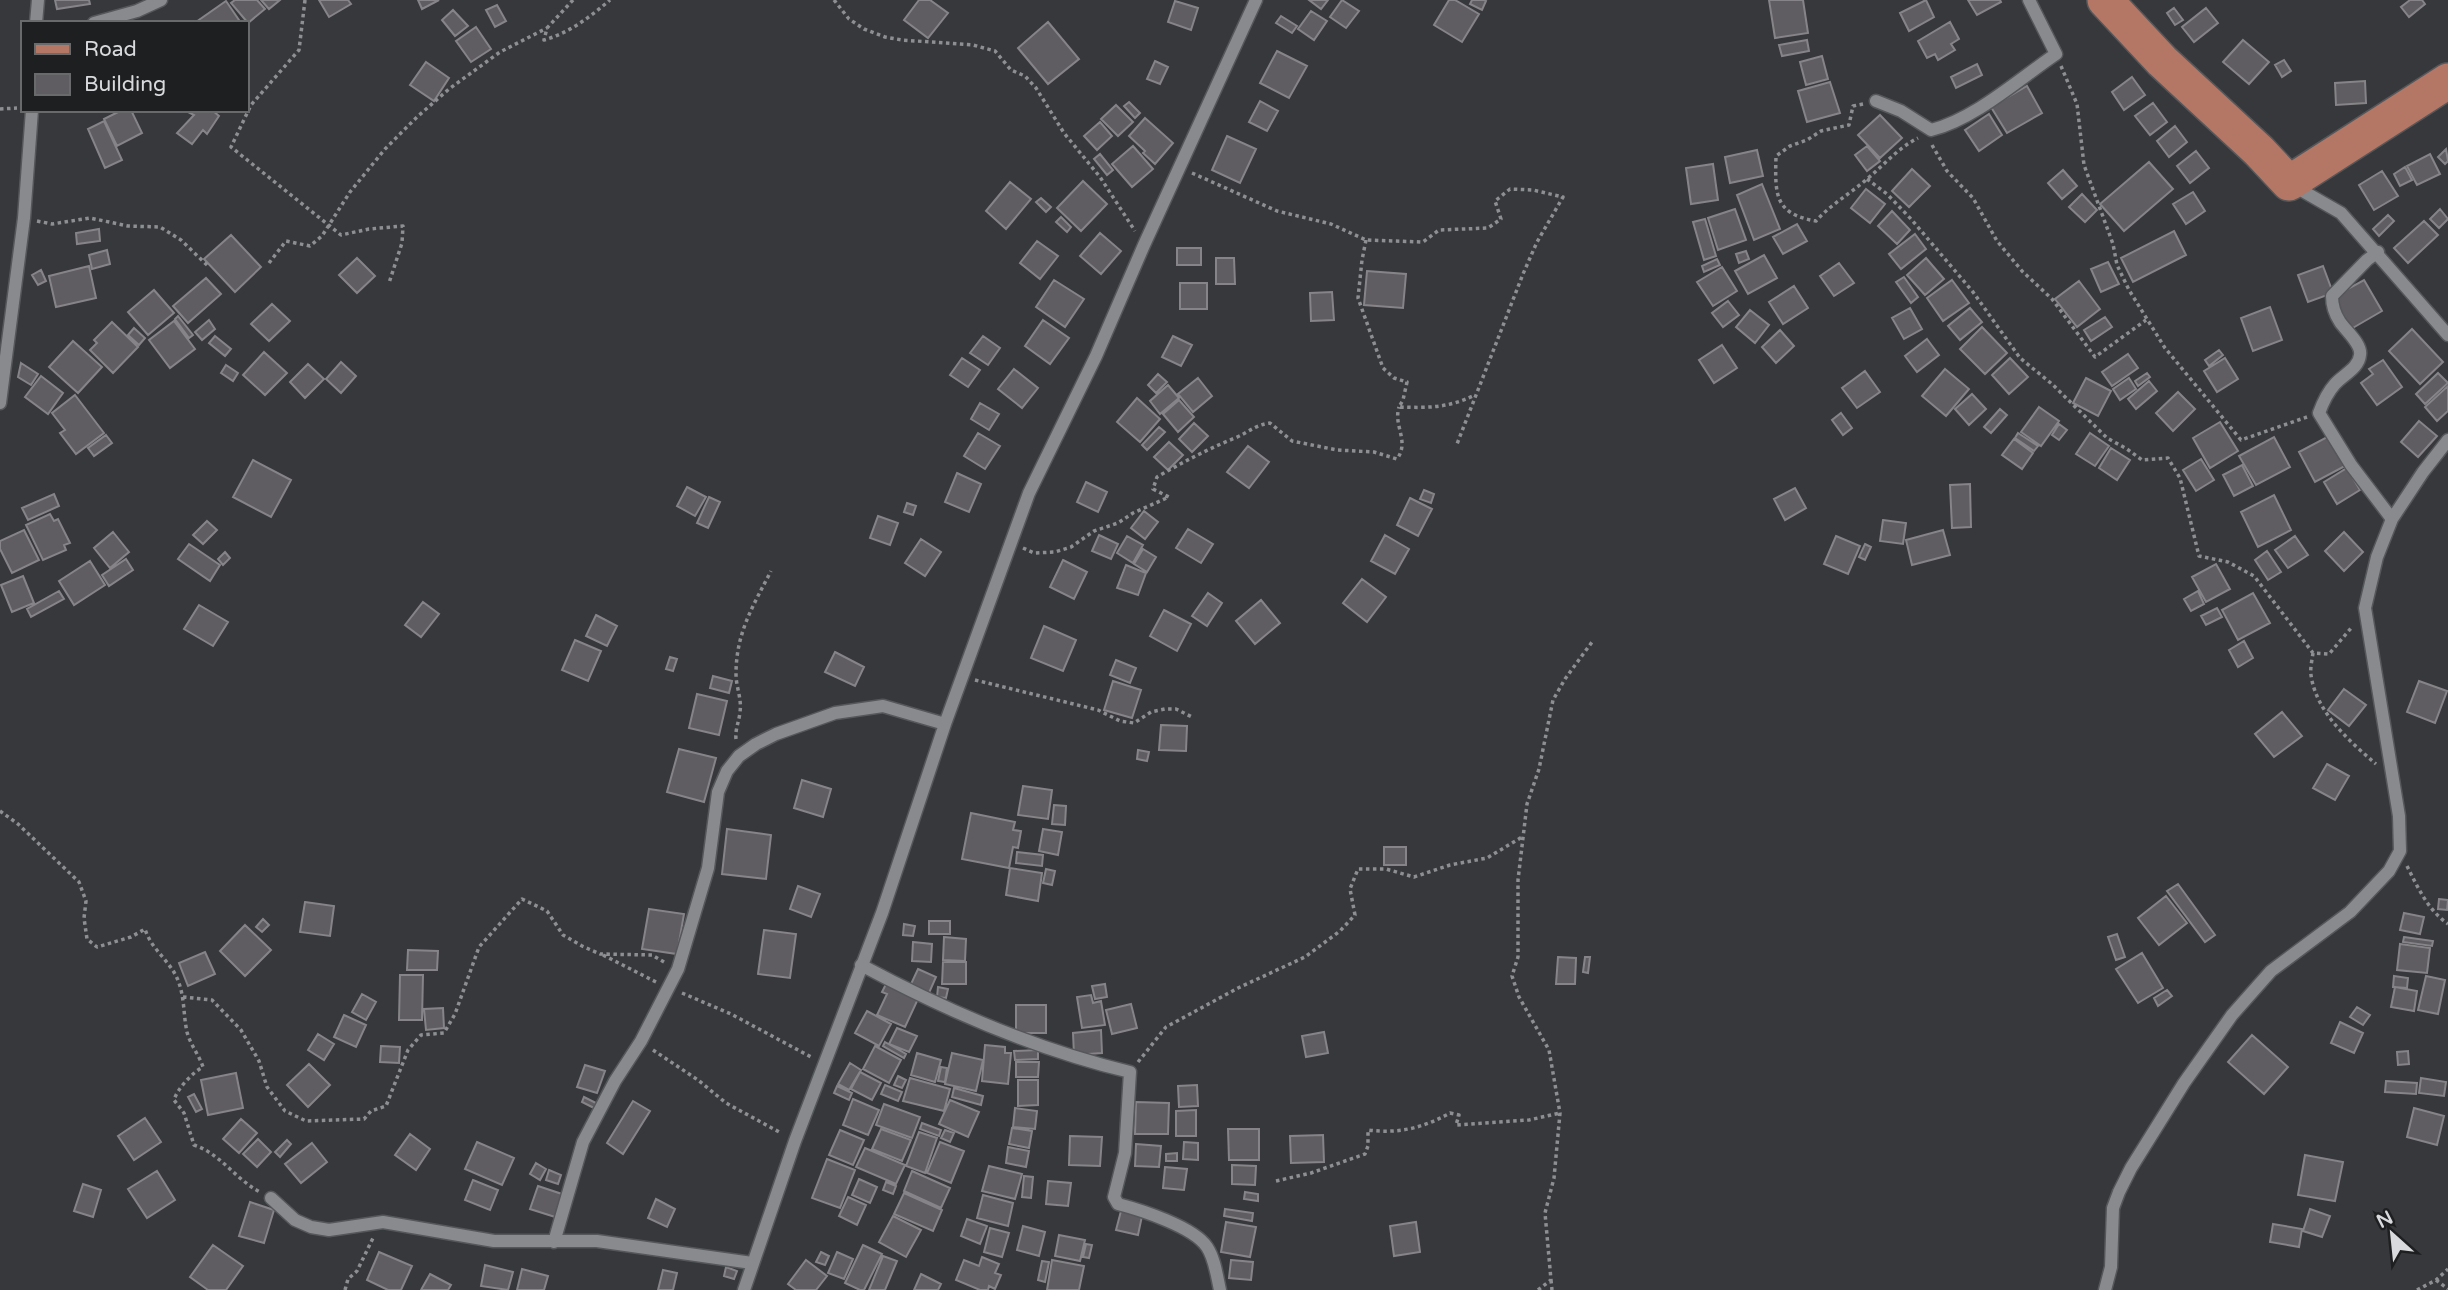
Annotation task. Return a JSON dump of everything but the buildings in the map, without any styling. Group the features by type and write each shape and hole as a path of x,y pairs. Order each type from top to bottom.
{"main road":[{"path":"2105,0 2162,61 2259,151 2289,183 2448,81"}],"street":[{"path":"36,21 38,0"},
{"path":"101,21 137,11 161,0"},
{"path":"744,1290 796,1141 882,913 1029,493 1096,356 1256,0"},
{"path":"1876,101 1901,111 1928,132 1946,126 1973,111 2056,54 2029,0"},
{"path":"0,403 24,218 32,112"},
{"path":"2289,183 2341,213 2378,252 2448,335"},
{"path":"2378,252 2332,296 2332,308 2361,351 2360,358 2350,372 2337,382 2324,398 2319,413 2351,465 2392,519"},
{"path":"2105,1290 2111,1267 2113,1208 2119,1192 2184,1083 2231,1015 2271,971 2350,912 2389,871 2400,851 2399,816 2365,608 2377,557 2392,519 2448,440"},
{"path":"554,1242 583,1142 615,1081 641,1041 678,969 708,868 718,792 727,771 738,756 755,744 797,725 835,713 868,707 883,706 946,724"},
{"path":"861,965 915,994 999,1029 1087,1062 1130,1072 1125,1153 1114,1197 1118,1203 1188,1232 1206,1246 1220,1290"},
{"path":"271,1198 295,1220 311,1227 329,1230 383,1222 494,1241 597,1241 752,1263"}],"path":[{"path":"248,111 299,50 305,0"},
{"path":"269,263 286,241 310,246 322,236 350,192 385,149 417,117 449,89 500,52 547,28 573,0"},
{"path":"547,28 544,40 577,25 610,0"},
{"path":"834,0 849,19 864,29 885,37 974,45 995,51 1011,70 1025,76 1036,88 1064,133 1100,177 1144,245"},
{"path":"2056,54 2077,104 2084,164 2113,244 2117,265 2147,320 2185,374 2241,440 2319,413"},
{"path":"1876,101 1853,106 1849,125 1821,131 1776,156 1775,186 1781,203 1796,218 1816,221 1828,207 1867,179 1907,143 1928,132 1947,171 1973,198 1997,241 2022,271 2052,299 2095,357 2147,320"},
{"path":"0,109 21,108"},
{"path":"248,112 231,147 328,227 341,235 403,226 402,243 389,283"},
{"path":"1179,167 1277,211 1331,224 1366,240 1423,242 1439,230 1488,228 1501,219 1495,201 1510,189 1533,190 1563,197 1537,242 1523,274 1457,444"},
{"path":"1867,179 1887,194 1911,219 1973,292 2020,358 2052,384 2107,438 2142,460 2168,458 2180,478 2199,556 2228,562 2254,576 2313,653 2311,675 2322,706 2332,721 2392,775"},
{"path":"24,218 52,224 90,218 128,226 160,228 181,240 208,267"},
{"path":"1011,543 1034,553 1055,552 1071,547 1094,531 1118,523 1169,497 1153,489 1157,477 1198,453 1239,436 1257,424 1270,423 1292,440 1337,450 1374,452 1396,459 1402,452 1403,440 1396,417 1407,382 1394,378 1383,368 1358,298 1366,240"},
{"path":"1399,407 1437,408 1476,395"},
{"path":"738,756 735,731 740,713 736,675 741,636 746,616 771,571"},
{"path":"2313,653 2329,654 2346,636 2365,608"},
{"path":"1552,1290 1545,1213 1554,1178 1560,1113 1549,1049 1519,997 1512,975 1518,957 1518,880 1527,804 1539,769 1553,700 1592,642"},
{"path":"963,677 1098,710 1120,722 1134,723 1151,712 1165,709 1177,709 1192,716"},
{"path":"0,811 18,824 79,882 86,901 84,918 87,939 97,947 131,937 145,929 159,955 171,965 183,997 188,1037 203,1067 193,1072 186,1084 176,1093 174,1100 184,1113 194,1145 217,1156 244,1183 271,1198"},
{"path":"1130,1072 1166,1027 1238,988 1305,957 1340,931 1355,915 1350,889 1358,869 1386,869 1414,877 1450,865 1487,858 1522,836"},
{"path":"2400,851 2423,897 2439,918 2448,924"},
{"path":"183,997 212,1000 241,1030 259,1061 267,1087 285,1111 306,1121 363,1119 371,1111 386,1107 408,1050 421,1035 444,1033 455,1014 479,947 522,899 547,911 562,935 670,988 731,1014 824,1065"},
{"path":"600,954 652,955 678,969"},
{"path":"641,1041 726,1103 796,1141"},
{"path":"1276,1181 1311,1173 1364,1154 1368,1146 1368,1130 1386,1133 1412,1130 1450,1113 1459,1115 1456,1125 1529,1120 1560,1113"},
{"path":"345,1290 348,1279 357,1271 374,1237 366,1224"},
{"path":"2417,1290 2436,1280 2448,1269"},
{"path":"1538,1290 1551,1280"},
{"path":"2436,1280 2448,1289"}]}
